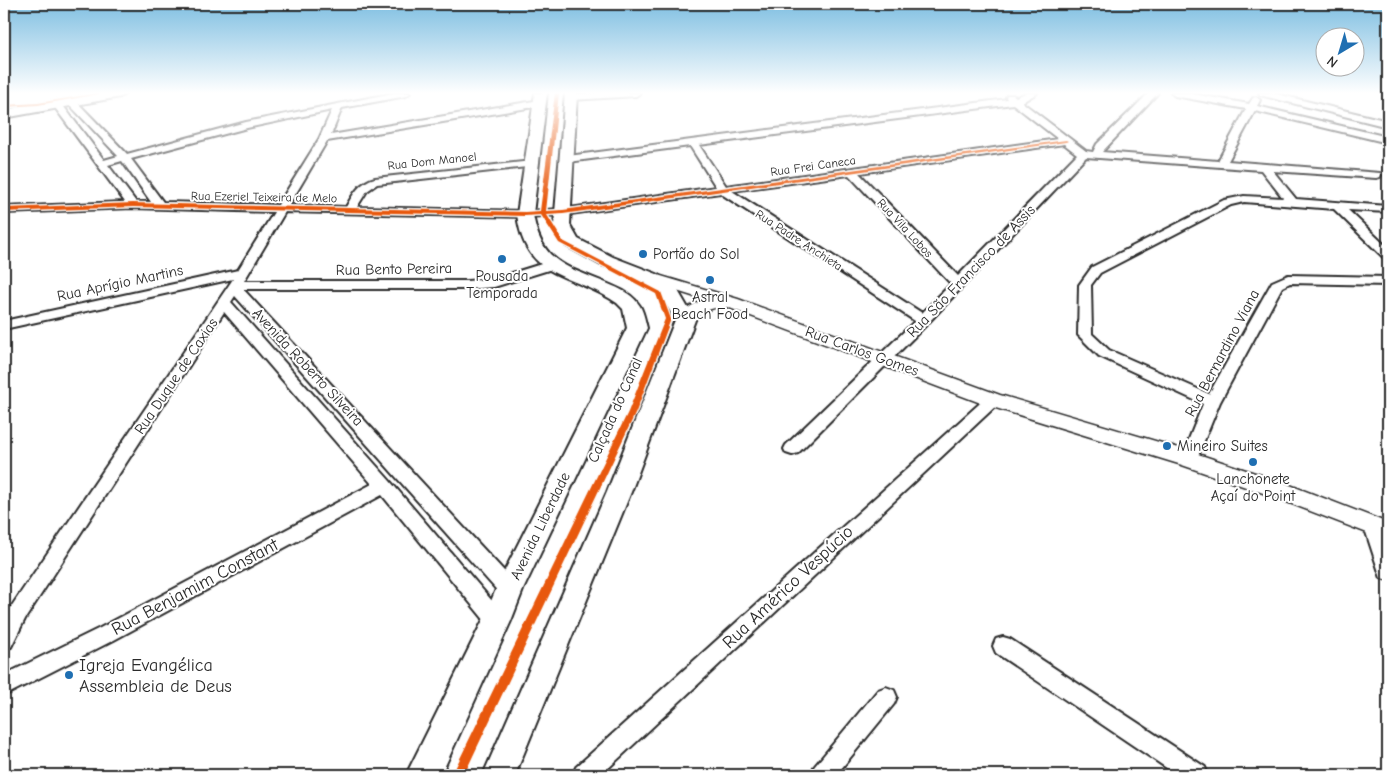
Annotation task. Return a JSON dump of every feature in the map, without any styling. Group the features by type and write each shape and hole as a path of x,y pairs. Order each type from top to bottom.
{"main road":[{"name":"Avenida Liberdade","path":"422,775 434,756 497,621 509,590 637,328 632,307 614,292 551,265 532,248 526,230 524,214 536,129"},
{"path":"499,775 618,492 685,320 670,293 651,278 607,262 572,242 562,225 569,129"}],"street":[{"path":"78,129 133,205"},
{"path":"98,129 124,157 160,206"},
{"path":"104,163 229,129"},
{"name":"Rua Duque de Caxias","path":"4,640 11,615 206,330 231,310 237,282 282,210 328,129"},
{"path":"324,139 375,129"},
{"path":"568,159 797,129"},
{"path":"1052,129 1089,155 1376,175"},
{"name":"Rua São Francisco de Assis","path":"792,449 1089,155 1118,129"},
{"path":"1221,165 1241,129"},
{"path":"1343,129 1388,140"},
{"name":"Rua Frei Caneca","path":"563,212 1066,140"},
{"name":"Rua Padre Anchieta","path":"692,143 723,190 923,320"},
{"name":"Rua Dom Manoel","path":"350,210 359,194 374,180 532,164"},
{"path":"1265,168 1292,202"},
{"name":"Rua Vila Lobos","path":"852,172 958,284"},
{"path":"1212,402 1104,353 1085,335 1085,285 1096,270 1228,202 1244,199 1388,209"},
{"name":"Rua Ezeriel Teixeira de Melo","path":"4,210 133,205 282,210 524,214 563,212"},
{"path":"1337,205 1388,255"},
{"name":"Rua Bento Pereira","path":"237,282 279,287 467,285 494,283 551,265"},
{"name":"Rua Carlos Gomes","path":"651,278 732,303 993,400 1189,459 1274,488 1380,529"},
{"name":"Rua Bernardino Viana","path":"1189,459 1212,402 1277,285 1288,279 1388,281"},
{"name":"Avenida Roberto Silveira","path":"237,282 248,302 509,590"},
{"name":"Rua Aprígio Martins","path":"4,325 237,282"},
{"path":"231,310 248,302"},
{"path":"685,320 696,309 710,302 732,303"},
{"name":"Avenida Roberto Silveira","path":"231,310 384,486 497,621"},
{"name":"Rua Américo Vespúcio","path":"584,775 993,400"},
{"path":"360,459 381,447"},
{"name":"Rua Benjamim Constant","path":"4,686 107,634 384,486"},
{"path":"1380,529 1388,572"},
{"path":"1003,646 1197,775"},
{"path":"822,775 886,697"}],"cycle path":[{"name":"Calçada do Canal","path":"458,775 632,412 668,319 659,293 561,242 543,213 553,129"},
{"path":"4,210 133,205 525,214 563,212 1066,141"}],"place":[{"name":"Portão do Sol","path":"643,254"},
{"name":"Pousada Temporada","path":"502,259"},
{"name":"Astral Beach Food","path":"710,280"},
{"name":"Mineiro Suites","path":"1167,446"},
{"name":"Lanchonete Açaí do Point","path":"1253,462"},
{"name":"Igreja Evangélica Assembleia de Deus","path":"69,675"}]}
